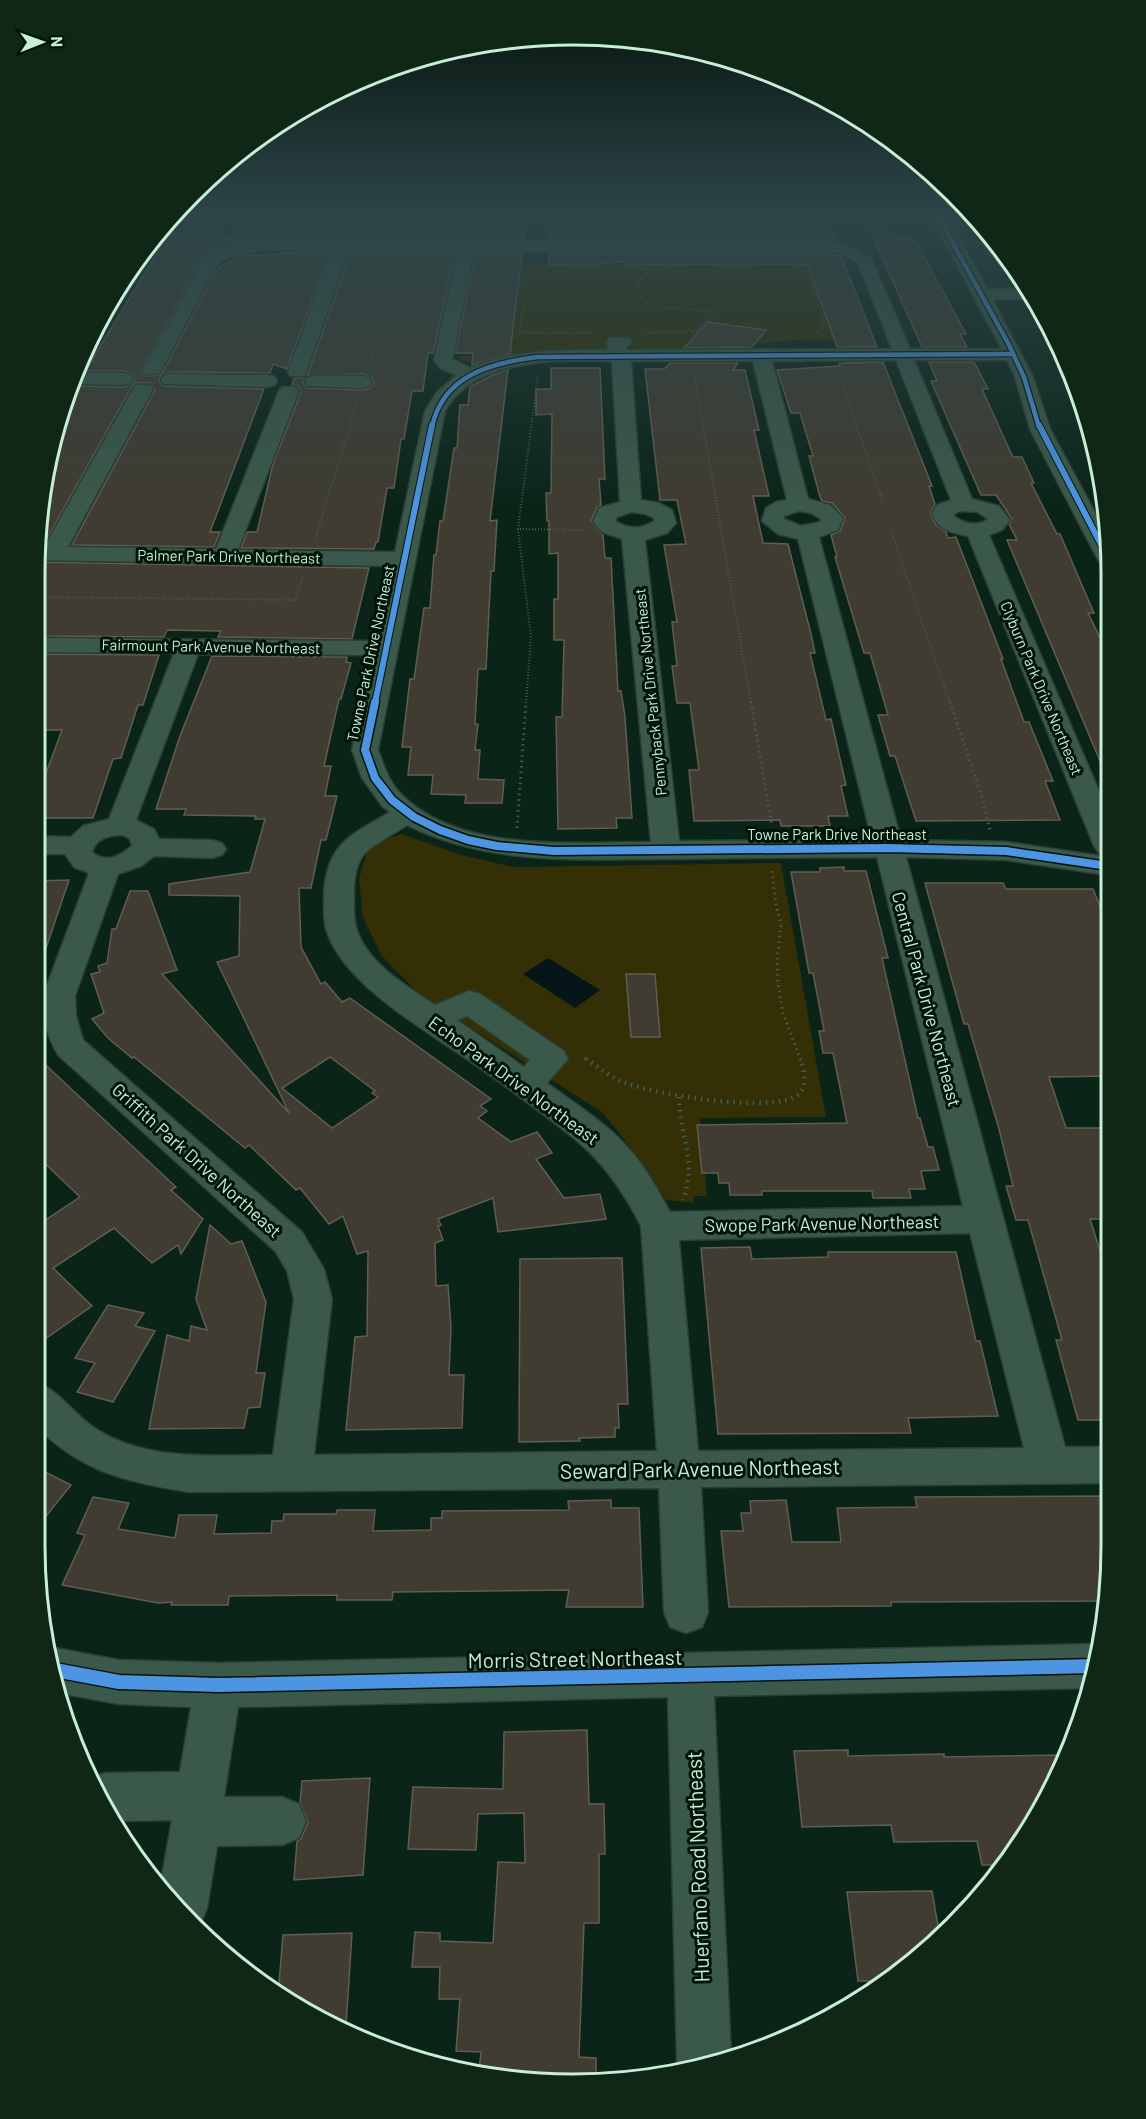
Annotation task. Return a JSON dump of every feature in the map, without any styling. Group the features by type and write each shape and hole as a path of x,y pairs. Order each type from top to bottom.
{"street":[{"path":"152,370 184,311"},
{"path":"225,555 319,311"},
{"path":"453,311 443,360 471,375"},
{"name":"Clyburn Park Drive Northeast","path":"887,311 964,504 986,508 998,516 999,520 994,526 976,530 1101,832"},
{"path":"990,311 1024,377 1040,429 1096,516"},
{"name":"Towne Park Drive Northeast","path":"1010,349 903,349 830,356 760,354 693,363 621,356 528,358 484,368 471,375 452,387 440,399 435,411 365,750 377,784 388,800 406,814 477,843 515,849 554,851 887,848 998,841 1101,848"},
{"name":"Central Park Drive Northeast","path":"760,354 1049,1466"},
{"path":"621,356 631,506"},
{"path":"82,379 123,380 137,372 152,370 166,372 170,375 170,380"},
{"path":"123,380 130,387 143,389 159,387 170,380 268,381 275,375 293,381 310,375 314,377 314,382 363,382"},
{"path":"46,550 143,389"},
{"path":"631,506 658,511 666,519 657,530 633,534 608,526 604,517 613,509 631,506"},
{"name":"Pennyback Park Drive Northeast","path":"633,534 666,850"},
{"name":"Palmer Park Drive Northeast","path":"46,553 405,559"},
{"name":"Fairmount Park Avenue Northeast","path":"45,645 387,648"},
{"path":"120,826 189,646"},
{"name":"Echo Park Drive Northeast","path":"406,814 364,840 351,851 339,882 339,915 342,932 360,961 386,987 588,1131 617,1158 640,1189 659,1226 679,1468 686,1612"},
{"path":"146,847 144,835 130,827 120,826 89,834 78,846 78,853 81,859 88,864 106,867 122,865 133,860 146,847 212,849"},
{"path":"45,845 78,846"},
{"name":"Griffith Park Drive Northeast","path":"106,867 59,996 58,1013 61,1030 70,1047 289,1242 305,1269 311,1283 313,1314 291,1473"},
{"name":"Swope Park Avenue Northeast","path":"659,1226 985,1220"},
{"name":"Seward Park Avenue Northeast","path":"45,1408 81,1441 127,1462 189,1474 1101,1465"},
{"name":"Morris Street Northeast","path":"60,1671 119,1683 218,1685 1087,1666"},
{"name":"Huerfano Road Northeast","path":"690,1673 704,2057"},
{"path":"183,1901 218,1685"},
{"path":"109,1798 282,1821"}],"path":[{"path":"523,311 520,333 601,333"},
{"path":"635,333 696,331 705,324 714,311"},
{"path":"812,337 825,325 820,311"},
{"path":"693,363 773,832"},
{"path":"838,371 883,502"},
{"path":"517,832 531,637 518,529 538,372"},
{"path":"518,529 593,530"},
{"path":"891,531 998,841"},
{"path":"45,597 295,600 304,572"},
{"path":"584,1058 624,1083 679,1097 736,1102 776,1101 797,1096 803,1089 804,1066 787,1026 778,983 777,960 781,924 776,906 771,863"},
{"path":"679,1097 682,1125 692,1164 688,1188 683,1200"}],"shaded area":[{"path":"500,311 824,311 832,334 839,339 794,340 716,348 551,349 472,362 464,361 457,356 480,356"},
{"path":"402,834 458,854 513,867 781,863 826,1117 700,1118 707,1196 694,1196 693,1203 666,1200 641,1161 603,1113 420,995 381,955 363,917 359,879 367,851 383,840"},
{"path":"548,958 600,990 575,1008 523,974"}],"building":[{"path":"122,311 173,311 141,371 145,376 161,375 159,381 163,386 264,389 210,532 220,532 214,547 72,545 155,390 150,383 136,383 131,388 46,541 55,470 79,386 124,387 133,384 135,380 133,374 125,371 85,371"},
{"path":"195,311 308,311 287,369 273,364 270,373 170,372 161,375"},
{"path":"330,311 442,311 433,353 428,353 423,391 412,391 404,439 401,439 394,488 387,488 378,542 374,549 241,548 247,532 257,532 273,464 301,392 298,386 292,385 294,378 305,378 303,383 307,388 363,390 371,388 374,383 372,377 363,374 307,376"},
{"path":"464,311 515,311 510,354 472,365 473,353 455,353"},
{"path":"824,311 863,311 877,347 837,347"},
{"path":"906,311 953,311 966,334 960,334 967,347 922,347"},
{"path":"708,322 766,330 752,347 684,348"},
{"path":"883,362 932,486 929,486 935,504 930,514 936,525 946,532 948,538 956,537 1003,659 1001,659 1024,722 1029,722 1053,781 1045,781 1060,820 916,821 895,756 890,756 878,715 888,715 870,653 864,653 835,557 837,557 831,535 840,531 845,518 832,503 822,501 820,497 809,456 813,456 800,413 791,413 777,370 840,366 839,364 843,363"},
{"path":"929,362 974,362 988,389 982,389 1013,457 1022,457 1034,483 1031,483 1057,534 1060,534 1094,613 1088,613 1101,640 1101,763 1007,540 1017,540 1009,524 1012,519 996,495 981,495 931,381 937,381"},
{"path":"670,363 738,363 733,370 745,370 759,430 754,430 769,496 753,496 763,543 788,544 812,638 815,653 810,653 826,720 831,719 846,785 841,786 848,816 828,816 830,826 781,826 780,820 694,821 689,770 699,770 690,703 677,703 672,666 677,666 672,622 677,622 664,545 686,544 677,500 660,500 645,369 664,369"},
{"path":"551,368 600,368 605,479 599,479 601,505 597,507 591,521 603,535 605,558 611,558 618,691 621,691 625,717 632,818 616,818 617,828 558,829 556,717 562,717 564,640 554,640 554,599 558,599 558,553 549,554 549,521 547,521 546,493 551,493 552,414 536,415 536,389 551,389"},
{"path":"508,370 490,521 497,520 494,571 491,571 486,669 478,669 475,724 478,724 475,750 480,750 478,779 504,780 502,803 465,803 466,795 431,794 433,775 408,775 411,747 402,747 410,679 414,679 424,608 430,608 434,555 436,555 440,521 443,521 454,448 457,448 460,405 468,405 470,387"},
{"path":"45,562 369,568 352,639 218,637 221,631 167,630 164,637 45,636"},
{"path":"45,654 159,655 143,705 138,705 121,758 113,759 93,818 45,818 45,776 62,730 45,730"},
{"path":"212,656 347,657 346,662 351,663 341,699 339,699 324,766 331,766 325,796 337,796 326,840 321,840 311,888 299,888 301,947 321,984 325,982 342,1002 350,998 491,1099 480,1106 487,1111 478,1118 511,1142 537,1132 552,1153 536,1159 564,1198 600,1194 606,1219 498,1232 493,1198 438,1219 443,1240 435,1243 436,1286 448,1285 451,1327 449,1375 464,1375 462,1428 346,1430 355,1337 367,1336 368,1251 357,1254 343,1216 329,1224 300,1188 296,1190 249,1145 245,1148 134,1057 132,1058 108,1038 92,1019 104,1013 91,974 100,972 98,966 107,963 112,929 116,929 130,891 148,891 177,970 162,974 289,1113 217,962 239,956 240,896 169,895 169,884 250,872 265,819 255,819 256,816 184,815 186,809 156,809 180,736","holes":["330,1057 375,1091 372,1093 378,1097 332,1128 282,1088"]},
{"path":"844,867 844,871 866,871 888,958 882,958 918,1118 920,1118 928,1147 933,1147 939,1170 921,1171 925,1189 909,1189 911,1198 873,1198 872,1191 762,1191 762,1195 730,1195 729,1183 719,1183 718,1173 702,1173 697,1125 847,1123 833,1053 823,1053 819,1031 824,1031 813,973 809,973 791,872 820,872 820,868"},
{"path":"69,880 45,951 45,881"},
{"path":"925,883 1003,883 1006,889 1093,889 1101,909 1101,1076 1049,1077 1066,1128 1101,1128 1101,1219 1090,1219 1101,1254 1101,1420 1078,1420 1056,1340 1062,1340 1028,1220 1016,1220 1006,1186 1013,1186 999,1129 968,1024 964,1024"},
{"path":"626,974 655,974 660,1037 631,1037"},
{"path":"45,1064 176,1187 171,1190 203,1219 181,1254 178,1245 152,1263 114,1228 53,1268 92,1306 45,1339 45,1220 80,1197 45,1164"},
{"path":"210,1225 231,1244 242,1241 266,1302 256,1373 265,1373 260,1407 248,1408 244,1428 149,1429 167,1335 189,1341 191,1326 207,1330 196,1299"},
{"path":"750,1247 752,1259 828,1257 828,1252 956,1252 976,1341 980,1341 998,1416 908,1418 911,1433 718,1434 701,1248"},
{"path":"622,1258 628,1404 618,1404 619,1428 615,1428 615,1437 579,1438 580,1441 519,1442 520,1259"},
{"path":"108,1305 144,1313 135,1326 155,1331 113,1402 77,1392 95,1363 75,1358"},
{"path":"45,1472 71,1485 45,1518"},
{"path":"1101,1496 1098,1601 891,1602 891,1606 729,1607 721,1531 743,1531 741,1513 751,1513 750,1501 786,1500 792,1542 841,1542 837,1508 917,1507 915,1497"},
{"path":"93,1497 129,1503 118,1529 175,1538 179,1515 217,1515 214,1534 271,1533 272,1521 283,1521 284,1514 336,1514 337,1510 375,1510 373,1531 431,1530 431,1518 442,1518 442,1511 569,1510 568,1501 611,1500 611,1508 639,1508 643,1607 566,1607 569,1590 393,1592 392,1600 337,1600 337,1595 229,1596 228,1605 171,1605 172,1602 158,1603 62,1585 85,1535 77,1533"},
{"path":"587,1730 589,1804 604,1804 605,1854 599,1854 599,1923 584,1923 579,2057 596,2058 596,2073 538,2073 480,2065 481,2052 456,2051 460,1999 439,1999 440,1967 412,1967 415,1932 440,1933 440,1941 493,1943 498,1862 525,1863 524,1813 478,1814 476,1850 408,1849 413,1787 503,1789 504,1732"},
{"path":"848,1750 848,1756 1058,1755 1047,1780 1012,1839 993,1865 982,1865 977,1841 894,1842 891,1825 802,1827 794,1751"},
{"path":"370,1778 363,1875 294,1880 297,1841 301,1839 308,1822 300,1803 302,1781"},
{"path":"932,1891 938,1927 921,1943 872,1981 858,1981 847,1892"},
{"path":"352,1933 346,2023 279,1984 283,1935"}],"cycle path":[{"path":"990,311 1024,377 1040,429 1100,543"},
{"path":"1013,354 554,356 502,363 470,375 444,396 435,411 365,750 375,778 392,800 414,817 468,840 497,846 554,851 887,848 1006,851 1101,865"},
{"path":"60,1671 119,1682 218,1685 1087,1666"}]}
